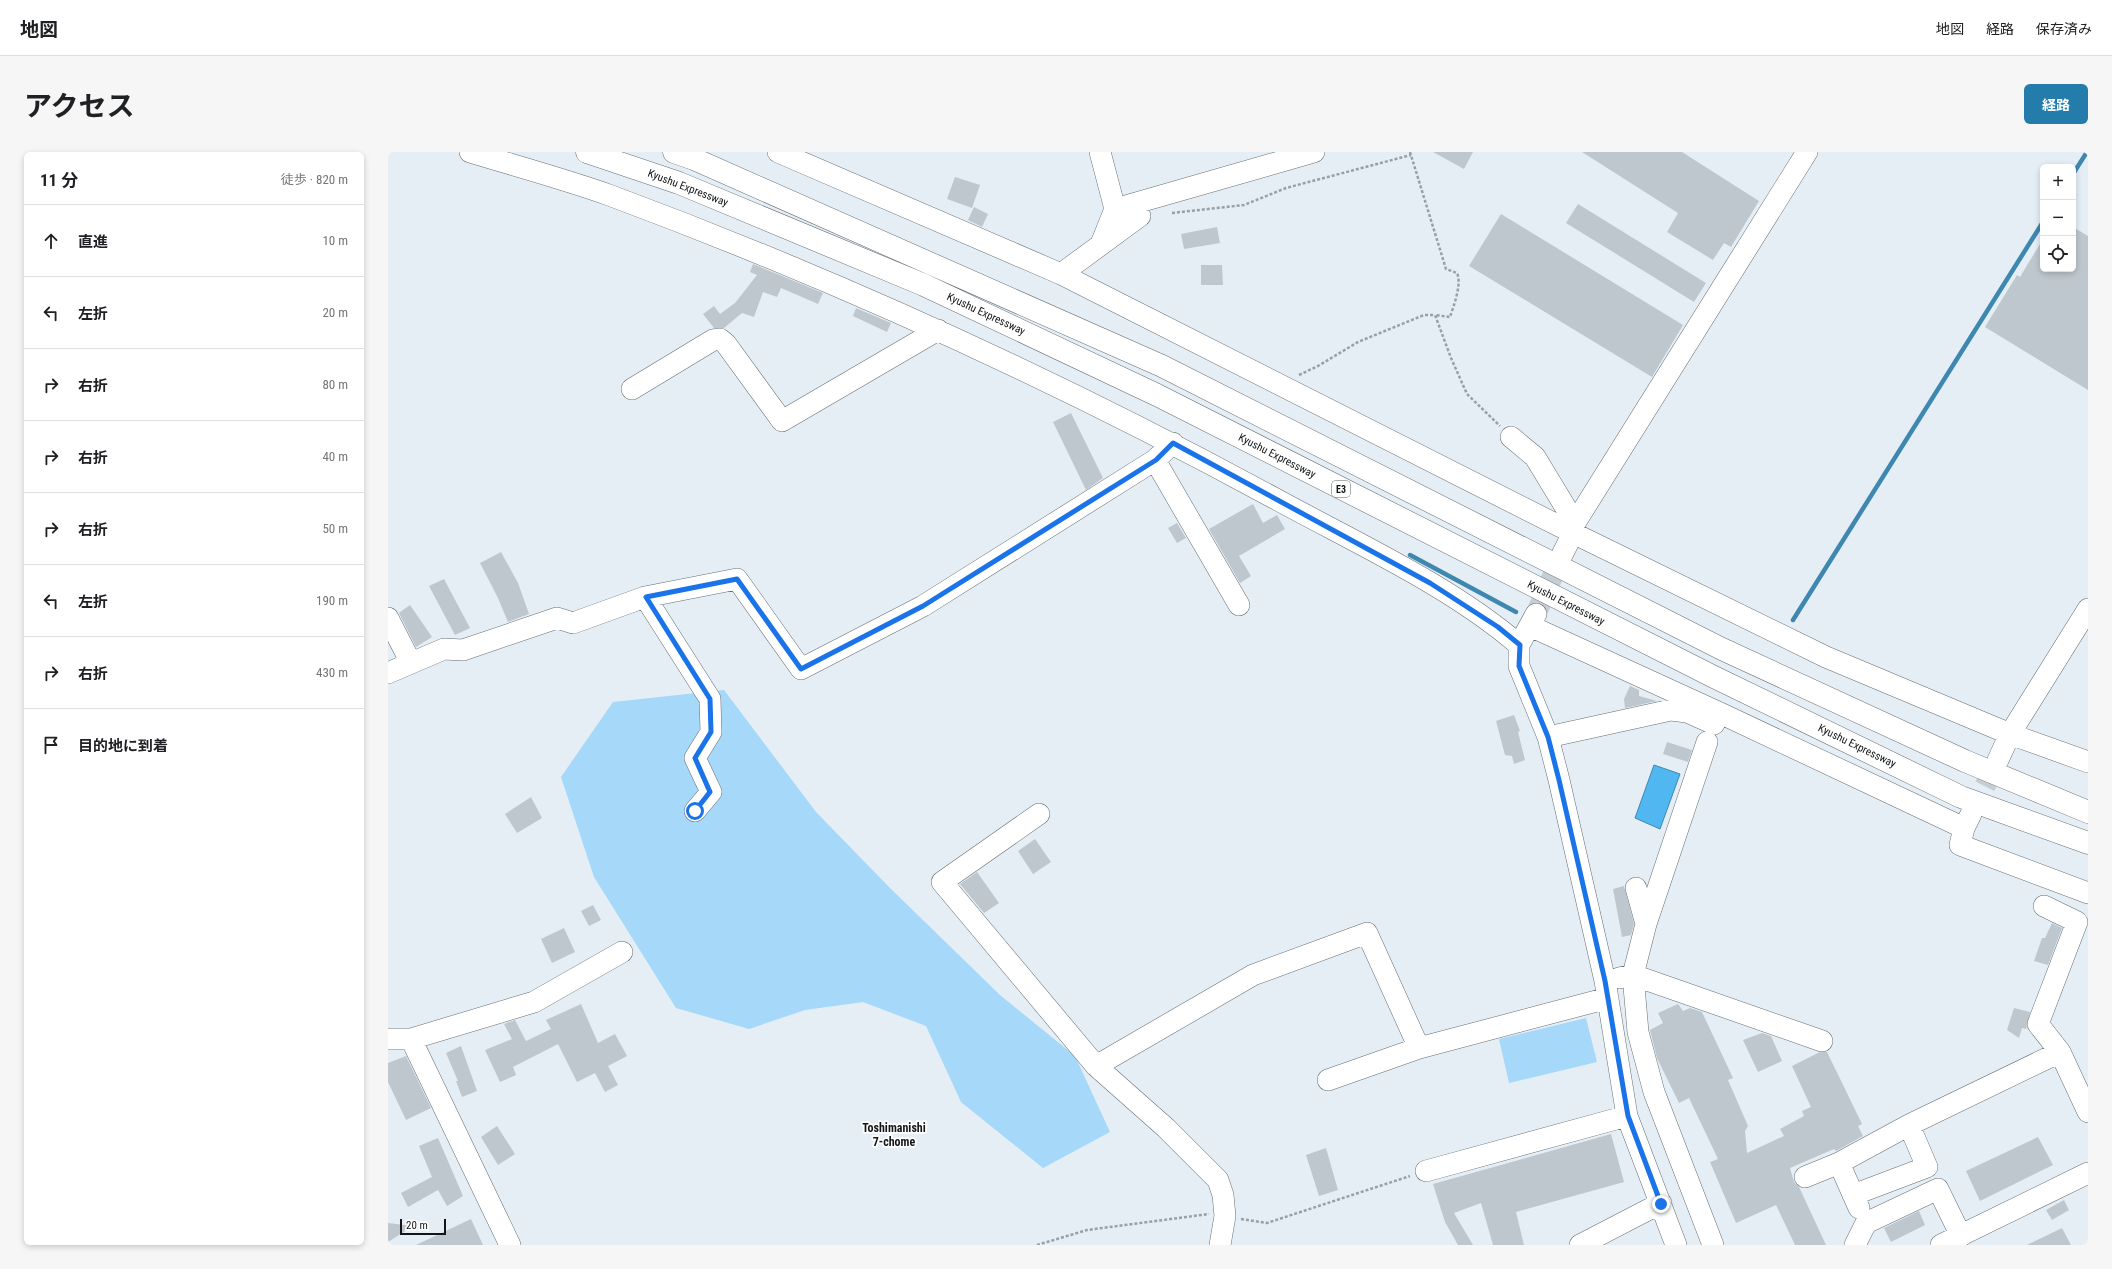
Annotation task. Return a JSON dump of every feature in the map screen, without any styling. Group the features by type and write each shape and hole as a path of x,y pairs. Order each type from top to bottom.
{"highway":[{"name":"Kyushu Expressway","path":"587,152 679,183 924,285 1157,395 1714,677 1954,793 2088,843"},
{"name":"Kyushu Expressway","path":"674,152 1162,366 1722,649 1965,761 2088,812"}],"street":[{"path":"470,152 606,194 749,250 881,304 1049,381 1173,443 1430,583 1498,627 1520,645"},
{"path":"778,152 1061,274 1826,657 2010,734 2088,762"},
{"path":"1100,152 1115,208 1101,244"},
{"path":"1115,208 1314,152"},
{"path":"1562,555 1572,529 1807,152"},
{"path":"1061,274 1140,216"},
{"path":"632,389 713,340 720,339 726,344 782,421 938,330"},
{"path":"1511,438 1535,457 1572,529"},
{"path":"388,673 444,649 463,650 557,618 573,623 646,597 737,579 801,669 923,606 1156,460 1173,443"},
{"path":"1156,460 1240,604"},
{"path":"646,597 710,699 711,732 695,758 710,792 695,811"},
{"path":"1998,760 2010,734 2088,609"},
{"path":"388,618 411,663"},
{"path":"1676,1245 1628,1116 1606,989 1548,737 1519,666 1520,645 1533,620 1714,726"},
{"path":"1548,737 1671,710 1687,712 1714,726 1968,821 1960,845 2088,893"},
{"path":"1713,1245 1654,1092 1638,1032 1633,975 1646,924 1714,726"},
{"path":"1039,814 942,882 1096,1066 1166,1128 1218,1180 1223,1195 1225,1216 1220,1245"},
{"path":"1636,888 1646,924"},
{"path":"2044,906 2077,922 2038,1024 2060,1052 2088,1112"},
{"path":"1096,1066 1253,975 1367,933 1419,1048"},
{"path":"388,1039 411,1040 534,1002 622,952"},
{"path":"1328,1080 1419,1048 1606,989 1633,975 1822,1041"},
{"path":"411,1040 510,1245"},
{"path":"1805,1177 1839,1163 1909,1125 2060,1052"},
{"path":"1426,1171 1628,1116"},
{"path":"1909,1125 1961,1236"},
{"path":"1839,1163 1866,1223"},
{"path":"1853,1196 1927,1166"},
{"path":"1941,1245 2088,1173"},
{"path":"1855,1245 1866,1223 1938,1189"},
{"path":"1580,1245 1661,1204"}],"path":[{"path":"1170,213 1244,205 1286,188 1411,154 1446,269 1457,273 1460,278 1455,302 1450,316 1434,314 1424,315 1358,342 1318,366 1280,383"},
{"path":"1434,314 1451,358 1468,394 1511,438"}],"shaded area":[{"path":"724,690 816,812 890,888 1000,995 1075,1056 1110,1132 1043,1168 961,1102 926,1026 863,1002 805,1010 749,1029 676,1008 594,877 561,777 613,702"},
{"path":"1586,1018 1597,1062 1509,1083 1499,1039"}],"water":[{"path":"1654,765 1680,774 1660,829 1635,818"}],"building":[{"path":"1433,152 1473,152 1464,169"},
{"path":"1582,152 1682,152 1759,201 1731,247 1724,243 1713,260 1667,232 1678,213"},
{"path":"955,177 980,185 972,208 947,199"},
{"path":"1578,204 1706,283 1694,302 1566,223"},
{"path":"974,207 988,214 982,227 968,220"},
{"path":"1501,214 1683,325 1652,377 1469,266"},
{"path":"1217,227 1220,243 1184,249 1181,234"},
{"path":"2076,229 2088,236 2088,390 1985,327 2017,275 2020,277 2040,244 2040,272 2076,272"},
{"path":"753,264 823,293 818,304 781,288 777,297 763,292 754,317 742,313 724,328 714,328 703,314 714,306 720,314 735,303 757,275 750,272"},
{"path":"1201,265 1222,265 1223,285 1201,285"},
{"path":"856,308 891,323 887,332 853,316"},
{"path":"1071,413 1103,478 1086,490 1053,422"},
{"path":"1253,504 1263,523 1277,515 1285,529 1239,556 1251,576 1240,583 1209,529"},
{"path":"1177,523 1186,538 1177,543 1168,528"},
{"path":"501,552 518,583 529,614 508,622 498,598 480,563"},
{"path":"444,579 470,628 455,635 429,586"},
{"path":"410,605 432,637 416,647 399,613"},
{"path":"1630,686 1639,690 1639,696 1657,701 1625,708 1624,699"},
{"path":"1514,715 1520,731 1518,732 1525,760 1514,764 1512,756 1505,755 1496,721"},
{"path":"1667,742 1692,750 1688,762 1663,754"},
{"path":"531,797 542,818 517,833 505,814"},
{"path":"1035,839 1051,862 1033,874 1018,851"},
{"path":"977,872 999,903 984,913 960,884"},
{"path":"1624,886 1634,924 1631,935 1622,937 1613,889"},
{"path":"593,905 601,920 589,926 581,911"},
{"path":"2052,923 2062,928 2048,965 2034,961 2042,938 2045,938"},
{"path":"564,928 575,952 552,963 541,939"},
{"path":"581,1004 598,1043 615,1034 627,1056 608,1066 618,1085 605,1092 595,1073 577,1082 558,1044 513,1067 516,1075 500,1082 485,1050 512,1039 504,1024 515,1020 526,1041 551,1029 546,1020"},
{"path":"1678,1004 1683,1011 1690,1008 1702,1012 1733,1078 1728,1080 1748,1126 1745,1131 1747,1153 1784,1136 1780,1129 1804,1116 1802,1111 1811,1107 1792,1066 1820,1052 1827,1052 1862,1124 1858,1126 1863,1136 1836,1151 1834,1149 1790,1168 1794,1182 1799,1187 1826,1245 1795,1245 1776,1205 1736,1223 1710,1162 1718,1159 1689,1098 1679,1103 1657,1058 1650,1030 1663,1023 1658,1013"},
{"path":"2014,1008 2030,1012 2026,1029 2022,1028 2019,1038 2007,1030"},
{"path":"1762,1033 1771,1036 1782,1061 1758,1072 1743,1040"},
{"path":"461,1046 477,1091 462,1097 456,1081 458,1081 446,1053"},
{"path":"406,1056 431,1108 406,1120 388,1082 388,1063"},
{"path":"497,1126 515,1154 498,1165 481,1137"},
{"path":"1611,1134 1624,1182 1516,1212 1524,1245 1493,1245 1481,1203 1454,1213 1473,1245 1458,1245 1445,1222 1433,1184"},
{"path":"2038,1137 2053,1165 1980,1201 1966,1171"},
{"path":"438,1138 463,1196 447,1206 438,1190 408,1207 401,1193 432,1177 419,1146"},
{"path":"1326,1148 1338,1190 1319,1196 1306,1155"},
{"path":"2064,1200 2069,1210 2052,1220 2046,1210"},
{"path":"1919,1211 1925,1225 1891,1242 1884,1228"},
{"path":"471,1219 483,1245 416,1245"},
{"path":"388,1223 413,1226 388,1242"},
{"path":"2062,1228 2071,1245 2027,1245"}],"waterway":[{"path":"2076,169 2087,152"},
{"path":"1793,620 2040,227"},
{"path":"1410,555 1516,612"}],"tunnel":[{"path":"1536,614 1562,555"},
{"path":"1971,814 1998,760"}],"district":[{"name":"Toshimanishi 7-chome","path":"894,1135"}],"route":[{"path":"695,811 710,792 695,758 711,732 710,699 646,597 737,579 801,669 923,606 1156,460 1173,443 1430,583 1498,627 1520,645 1519,666 1548,737 1559,780 1605,981 1628,1116 1661,1204"}]}
